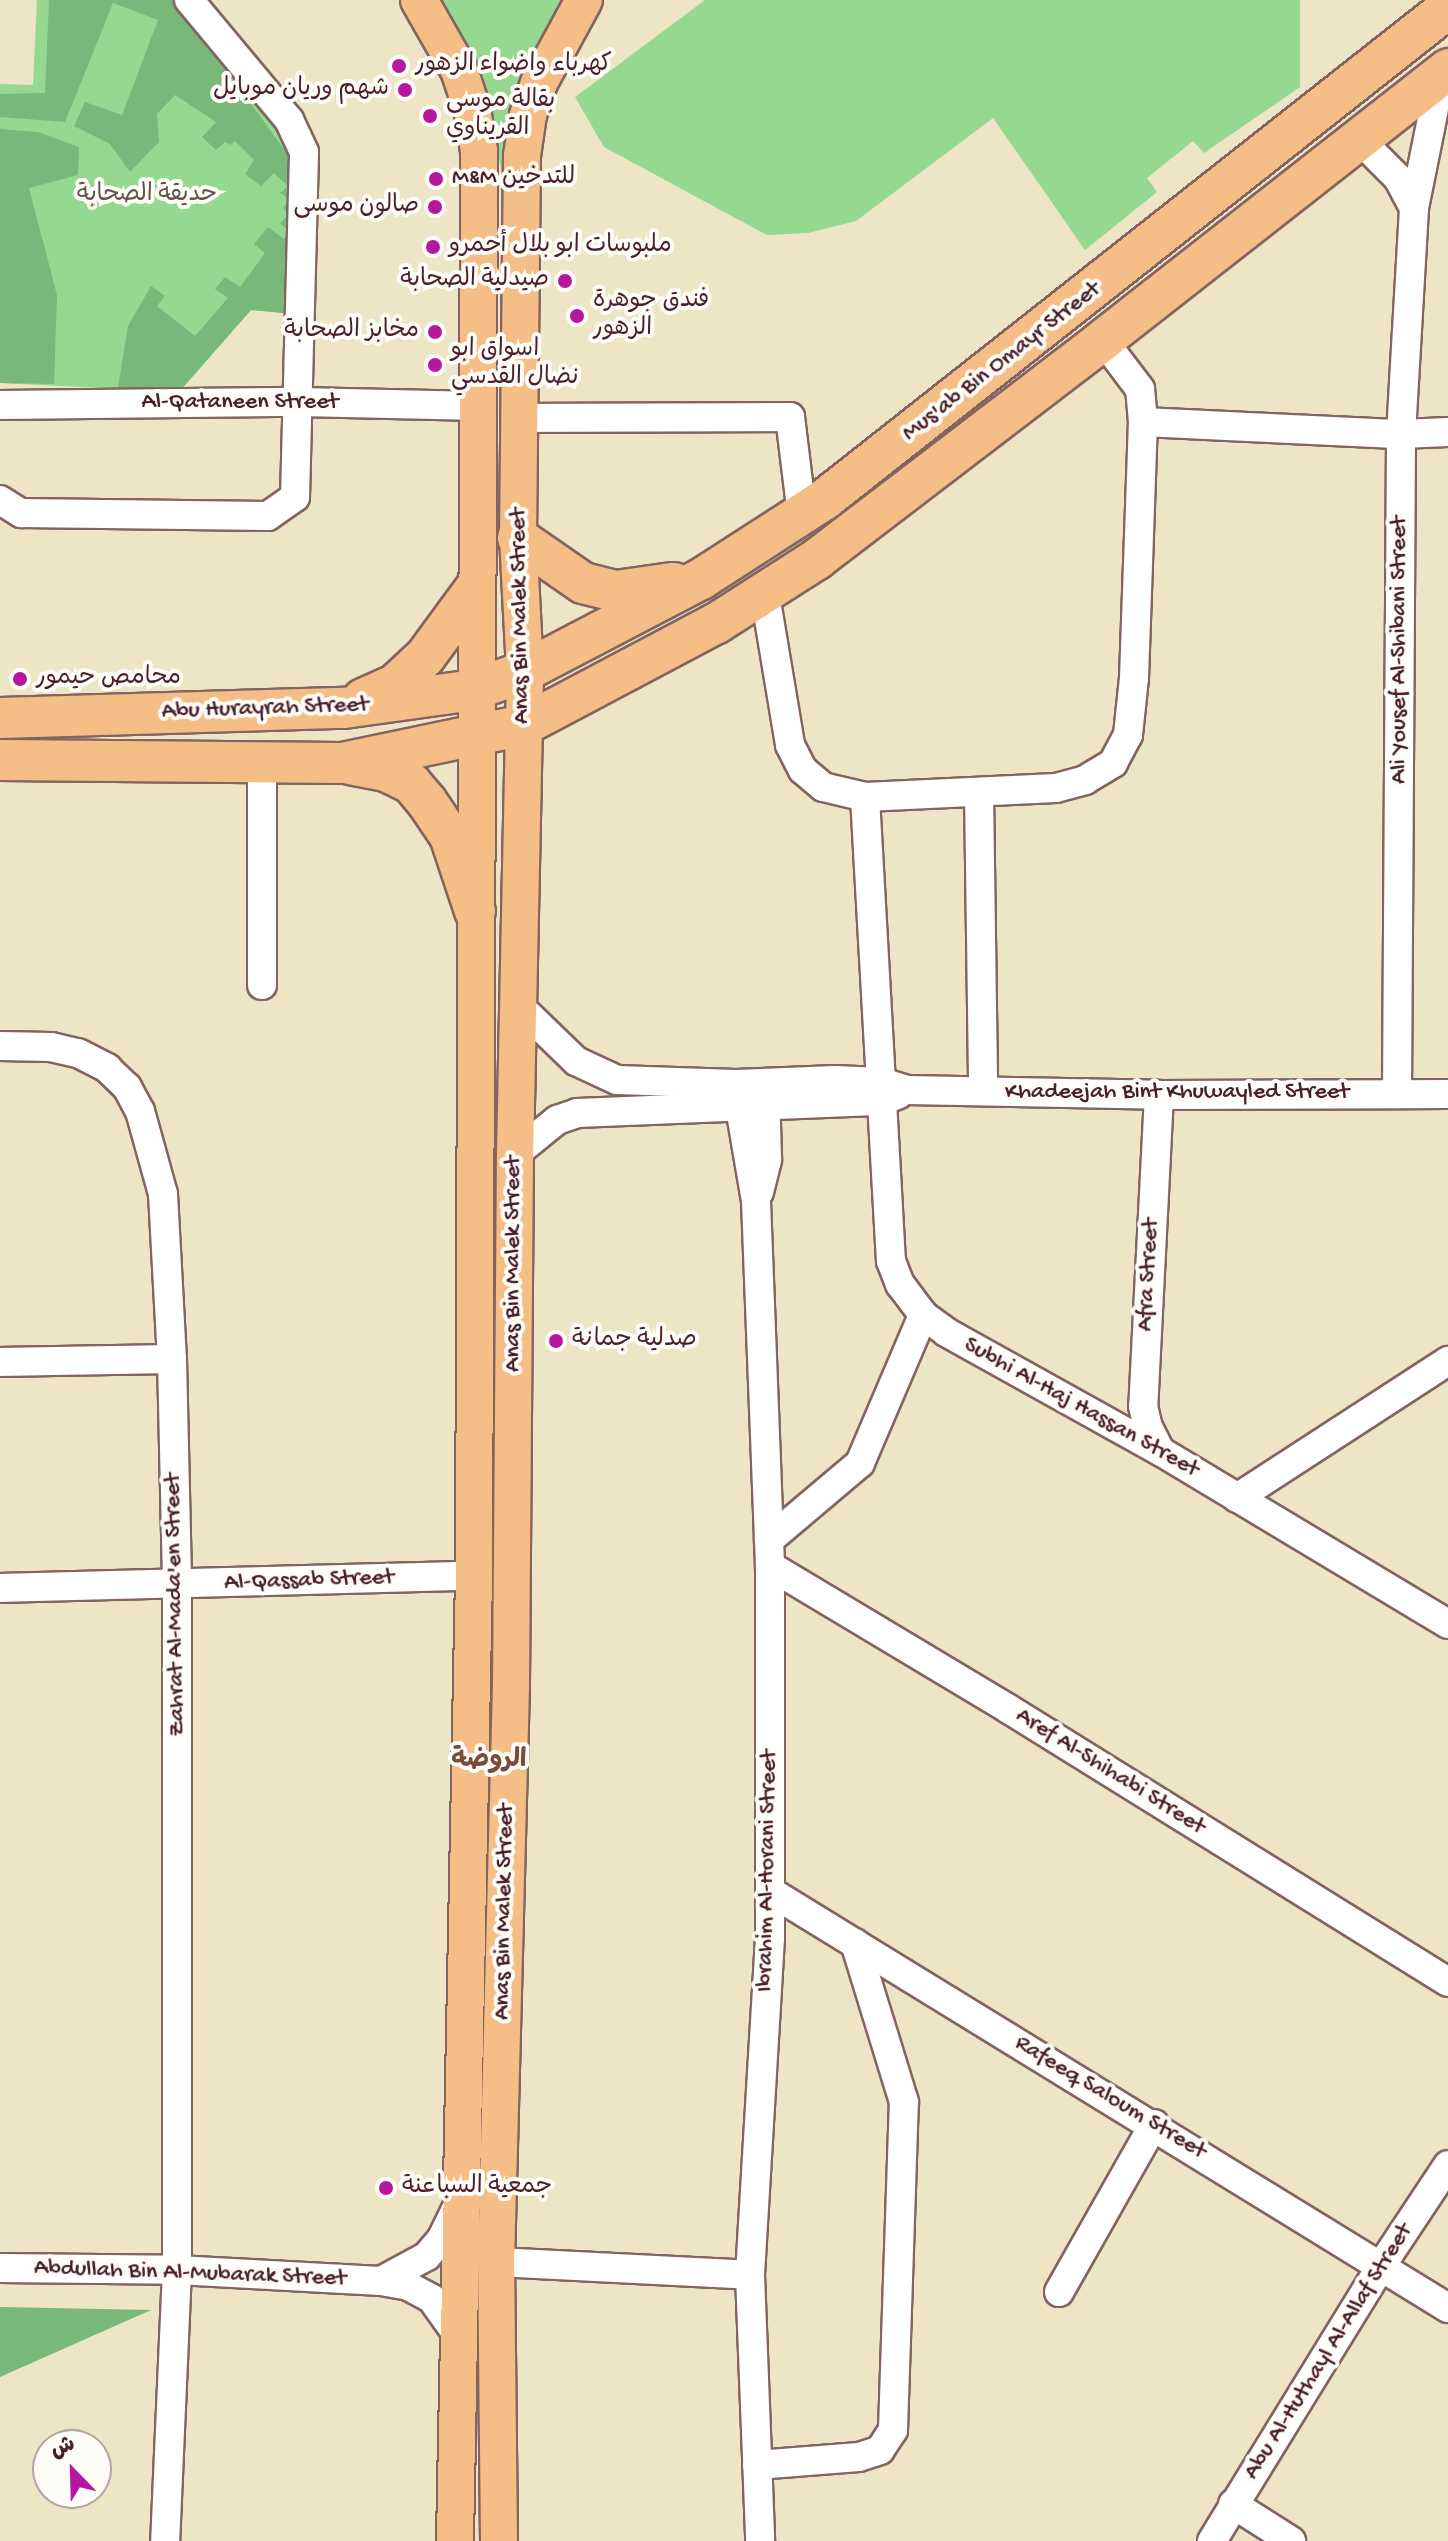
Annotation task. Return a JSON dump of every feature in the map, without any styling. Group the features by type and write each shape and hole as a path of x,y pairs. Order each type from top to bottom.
{"highway":[{"name":"Mus'ab Bin Omayr Street","path":"525,671 701,579 802,515 1048,327 1435,10"},
{"name":"Mus'ab Bin Omayr Street","path":"524,725 765,595 1103,340 1445,72"},
{"path":"518,538 583,583 616,591 701,579"},
{"path":"344,708 396,684 425,657 475,589"},
{"name":"Abu Hurayrah Street","path":"0,718 344,708 474,690 525,671"},
{"name":"Abu Hurayrah Street","path":"0,760 342,763 524,725"},
{"path":"342,763 386,771 411,783 450,836 475,911"}],"main road":[{"name":"Anas Bin Malek Street","path":"419,0 459,70 472,109 479,151 474,690 474,1576 455,2541"},
{"name":"Anas Bin Malek Street","path":"499,2541 496,2262 511,1685 515,1154 525,671 518,538 522,156 528,115 560,39 584,0"}],"street":[{"path":"0,500 21,513 268,516 295,497 300,402 304,152 289,120 189,0"},
{"name":"Ali Yousef Al-Shibani Street","path":"1397,1093 1401,434 1414,208 1445,72"},
{"path":"1358,138 1383,159 1414,208"},
{"path":"765,595 790,745 803,770 823,787 865,797 1056,788 1085,780 1113,763 1128,735 1134,678 1143,422 1140,389 1103,340"},
{"name":"Al-Qataneen Street","path":"0,405 300,402 479,406"},
{"path":"518,418 790,417 802,515"},
{"path":"1143,422 1401,434 1448,432"},
{"path":"262,762 262,985"},
{"path":"979,792 983,1091"},
{"name":"Subhi Al-Haj Hassan Street","path":"865,797 890,1091 891,1261 900,1284 923,1315 946,1332 1160,1451 1448,1624"},
{"name":"Khadeejah Bint Khuwayled Street","path":"518,1005 576,1061 595,1073 635,1082 737,1095"},
{"name":"Zahrat Al-Mada'en Street","path":"0,1046 51,1047 78,1053 107,1068 127,1087 140,1111 163,1194 172,1359 177,1585 177,2270 165,2541"},
{"name":"Khadeejah Bint Khuwayled Street","path":"515,1154 557,1120 577,1113 737,1095 890,1091 1159,1095 1448,1094"},
{"name":"Ibrahim Al-Horani Street","path":"737,1095 756,1201 770,1553 771,1892 750,2275 760,2541"},
{"name":"Ibrahim Al-Horani Street","path":"756,1201 767,1159 765,1095"},
{"name":"Afra Street","path":"1159,1095 1143,1406 1148,1427 1160,1451"},
{"path":"770,1553 860,1463 923,1315"},
{"path":"0,1362 172,1359"},
{"path":"1237,1498 1448,1361"},
{"name":"Aref Al-Shihabi Street","path":"770,1553 1021,1716 1448,1982"},
{"name":"Al-Qassab Street","path":"0,1588 474,1576"},
{"name":"Rafeeq Saloum Street","path":"771,1892 1154,2124 1448,2308"},
{"path":"757,2465 859,2457 880,2450 893,2430 904,2102 855,1943"},
{"path":"1059,2292 1154,2124"},
{"name":"Abu Al-Huthayl Al-Allaf Street","path":"1212,2541 1381,2266 1448,2165"},
{"name":"Abdullah Bin Al-Mubarak Street","path":"381,2281 427,2256 442,2238 461,2200"},
{"path":"496,2262 750,2275"},
{"name":"Abdullah Bin Al-Mubarak Street","path":"0,2268 177,2270 381,2281 408,2286 432,2299 457,2334"},
{"path":"1233,2504 1291,2541"}],"green space":[{"name":"حديقة الصحابة","path":"37,0 193,0 294,153 293,314 251,310 179,392 0,383 0,84 33,85"},
{"path":"49,0 176,0 294,163 293,314 251,310 179,392 118,387 128,326 151,286 165,296 157,306 195,336 228,298 215,289 225,277 240,287 265,253 254,244 268,227 284,239 290,232 280,223 289,214 283,208 290,199 280,193 288,186 274,173 261,186 245,174 254,160 235,141 230,145 225,142 216,150 202,137 216,122 175,95 157,114 159,142 130,172 110,144 74,126 85,102 122,115 158,20 113,3 65,122 0,117 0,94 45,93"},
{"path":"436,0 569,0 505,185 485,98"},
{"path":"705,0 1300,0 1300,87 1204,153 1193,141 1147,178 1157,192 1085,250 993,118 856,221 808,233 767,235 604,147 575,97"},
{"path":"0,129 38,132 79,147 78,175 29,188 57,295 54,384 0,383"},
{"path":"0,2307 151,2310 0,2377"}],"place":[{"name":"كهرباء واضواء الزهور","path":"399,66"},
{"name":"شهم وريان موبايل","path":"405,90"},
{"name":"بقالة موسى القريناوي","path":"430,116"},
{"name":"M&M للتدخين","path":"436,179"},
{"name":"صالون موسى","path":"435,207"},
{"name":"ملبوسات ابو بلال أحمرو","path":"433,247"},
{"name":"صيدلية الصحابة","path":"565,281"},
{"name":"فندق جوهرة الزهور","path":"577,316"},
{"name":"مخابز الصحابة","path":"435,332"},
{"name":"اسواق ابو نضال القدسي","path":"435,365"},
{"name":"محامص حيمور","path":"20,679"},
{"name":"صدلية جمانة","path":"556,1341"},
{"name":"جمعية السباعنة","path":"386,2188"}],"district":[{"name":"الروضة","path":"489,1762"}]}
